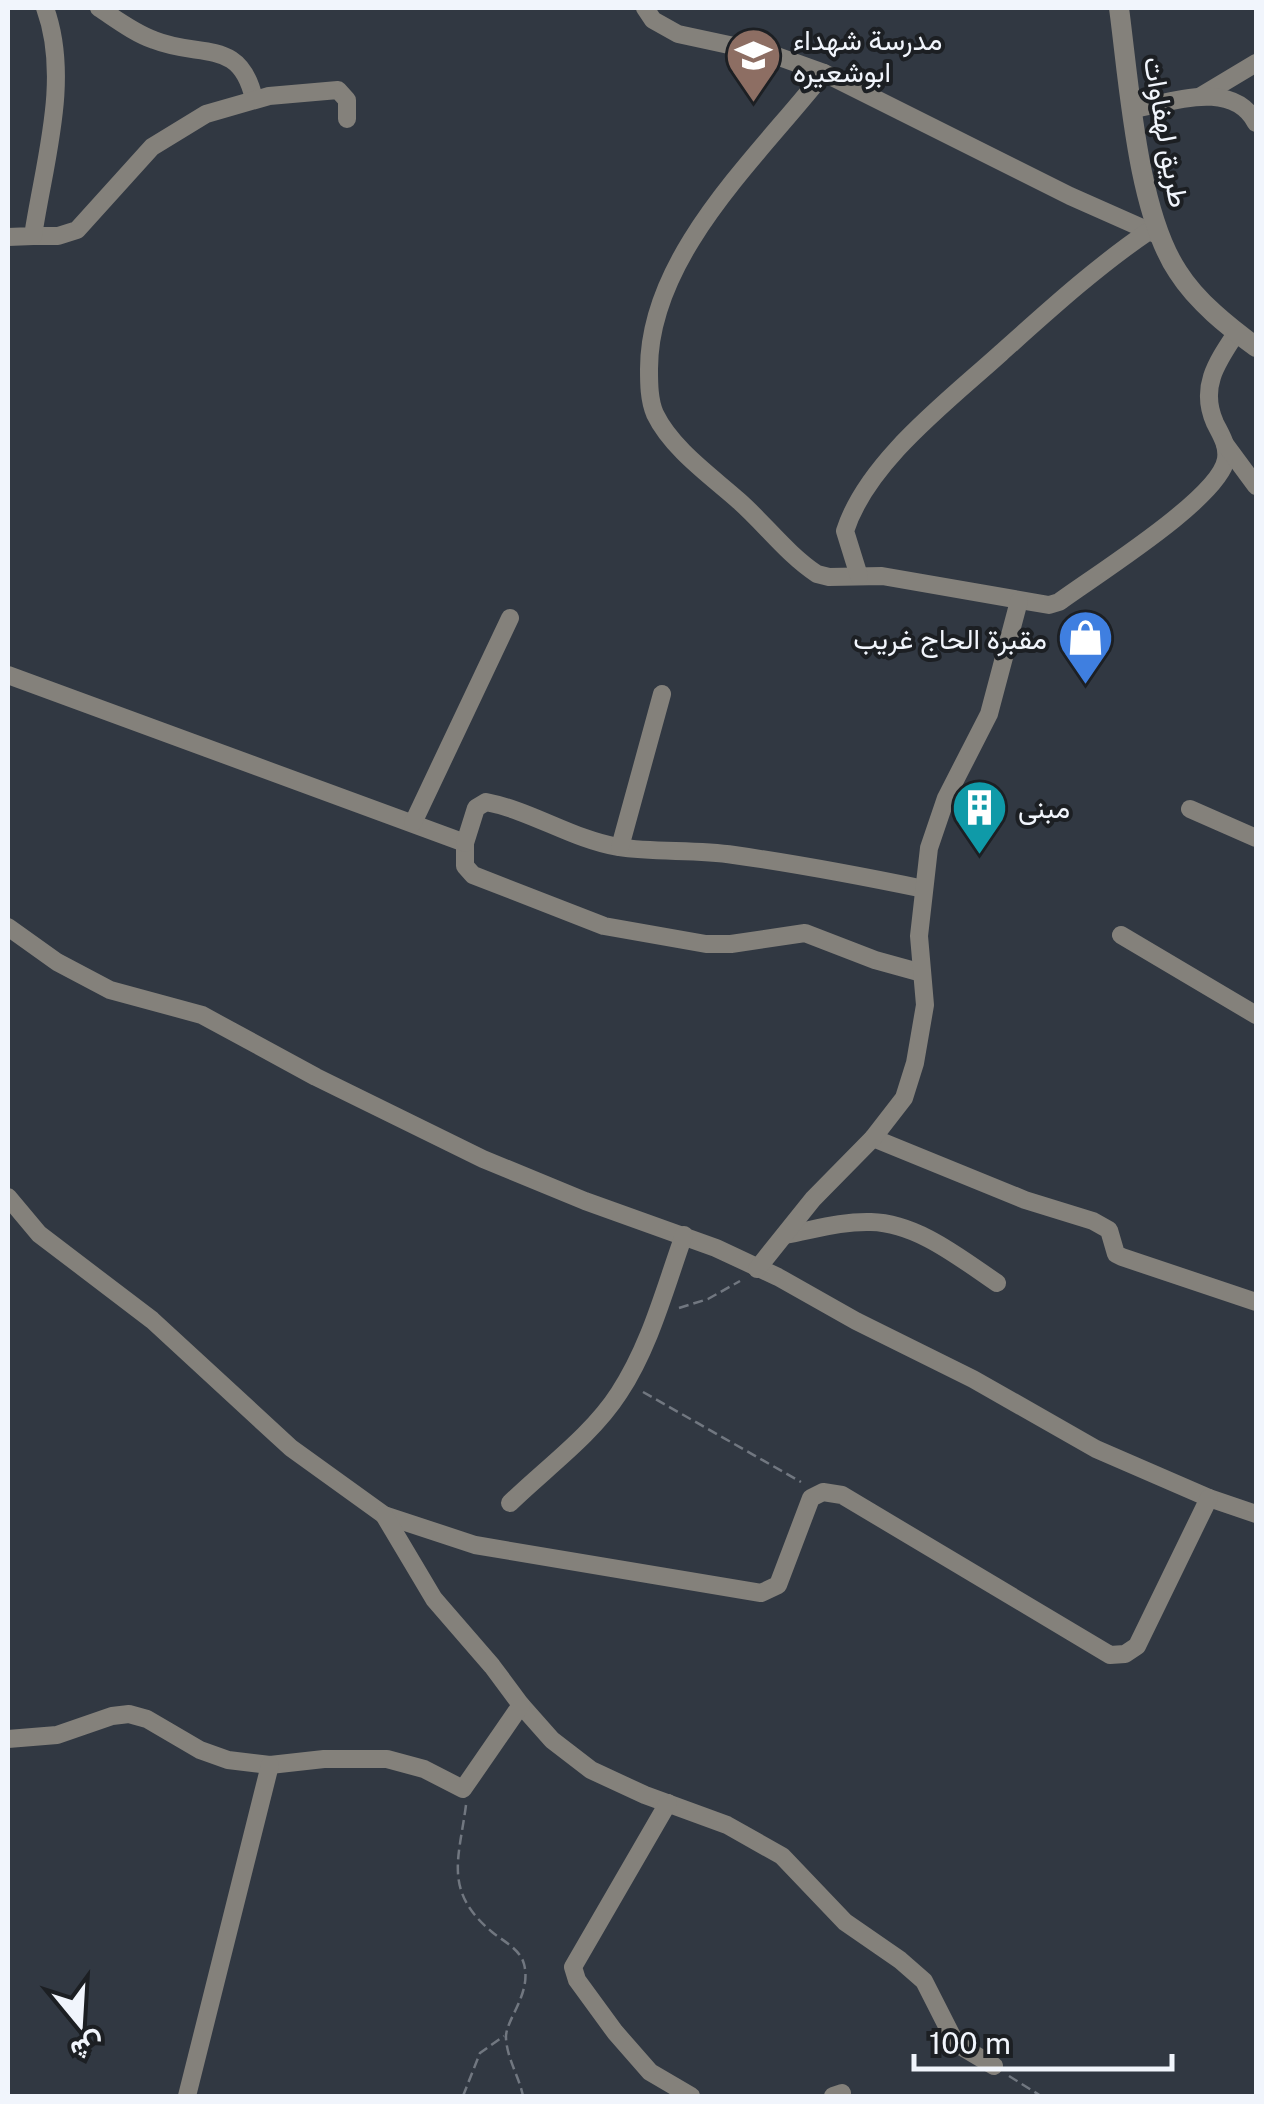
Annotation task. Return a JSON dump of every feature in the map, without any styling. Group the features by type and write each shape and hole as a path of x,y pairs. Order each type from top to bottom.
{"street":[{"path":"33,236 57,80 56,46 45,8"},
{"path":"98,8 154,40 233,59 246,72 254,99"},
{"path":"644,8 653,20 678,34 771,54 824,73 1154,234"},
{"name":"طريق لهفاوات","path":"1119,8 1154,234 1191,289 1256,348"},
{"path":"1197,98 1256,63"},
{"path":"824,73 710,212 675,267 665,288 649,350 654,412 664,428 805,566 829,577 882,576 1049,606 1194,503 1217,481 1226,444"},
{"path":"8,238 58,236 77,230 126,173 162,139 206,114 284,93 338,90 347,100 348,119"},
{"path":"1134,110 1197,98 1232,98 1252,114 1256,123"},
{"path":"859,576 845,531 870,483 896,452 1001,353 1116,254 1154,234"},
{"path":"1236,332 1209,378 1207,396 1210,412 1226,444 1256,486"},
{"path":"758,1269 833,1178 874,1138 904,1098 925,1005 919,936 935,824 990,714 1019,601"},
{"path":"413,823 510,618"},
{"path":"8,675 466,843"},
{"path":"620,847 662,694"},
{"path":"922,973 805,933 706,944 604,926 474,874 464,866 476,808 486,802 598,843 736,855 924,889"},
{"path":"1190,809 1256,838"},
{"path":"8,927 57,962 110,990 202,1015 301,1070 483,1159 584,1201 684,1236 758,1269 973,1378 1096,1449 1256,1514"},
{"path":"1121,934 1256,1015"},
{"path":"874,1138 1025,1200 1093,1221 1109,1230 1116,1254 1122,1257 1256,1302"},
{"path":"8,1196 39,1234 152,1320 291,1448 384,1514 475,1545 761,1593 778,1585 811,1498 823,1492 842,1495 1110,1655 1126,1654 1137,1646 1210,1498"},
{"path":"785,1235 854,1222 894,1226 947,1249 997,1283"},
{"path":"510,1502 594,1423 626,1382 637,1363 684,1236"},
{"path":"384,1514 434,1598 552,1740 591,1770 728,1825 782,1856 845,1922 924,1981 952,2036 962,2048 994,2066"},
{"path":"8,1739 47,1737 130,1714 146,1718 215,1756 245,1764 324,1758 387,1760 424,1769 464,1789 521,1705"},
{"path":"187,2096 270,1765"},
{"path":"668,1803 573,1967 577,1980 615,2032 650,2072 691,2096"}],"path":[{"path":"678,1308 708,1299 758,1269"},
{"path":"626,1382 816,1490"},
{"path":"463,2096 480,2054 505,2035 523,1994 524,1966 517,1952 480,1921 457,1885 464,1789"},
{"path":"505,2035 523,2096"},
{"path":"994,2066 1041,2096"}],"place":[{"name":"مدرسة شهداء ابوشعيره","path":"754,104"},
{"name":"مقبرة الحاج غريب","path":"1086,687"},
{"name":"مبنى","path":"979,856"}]}
